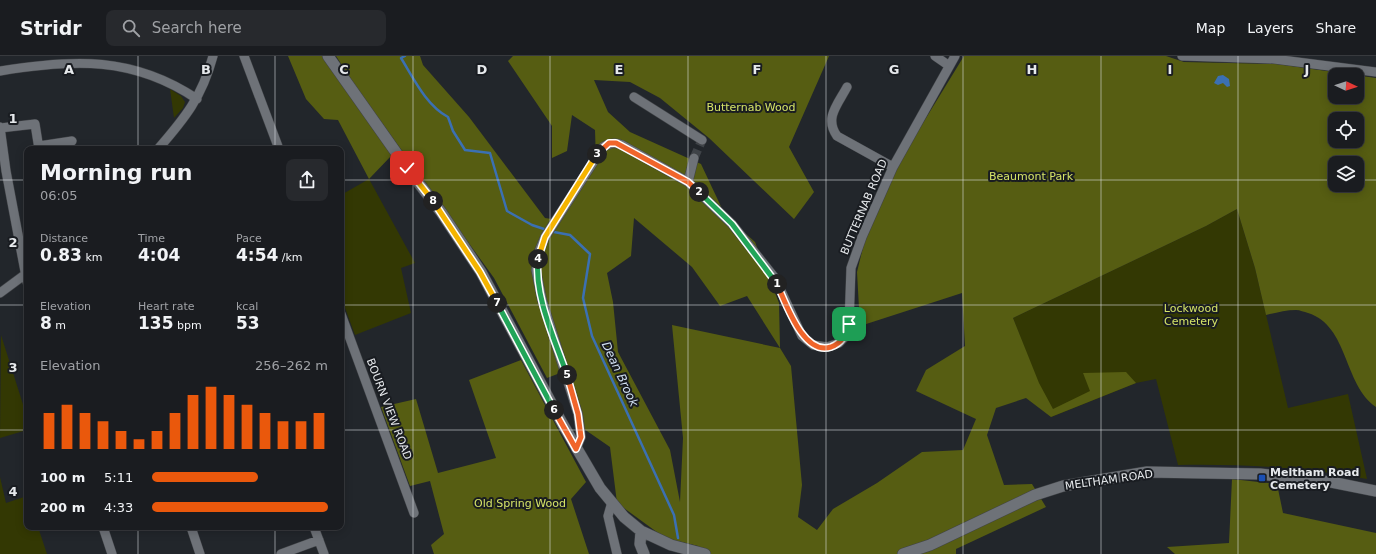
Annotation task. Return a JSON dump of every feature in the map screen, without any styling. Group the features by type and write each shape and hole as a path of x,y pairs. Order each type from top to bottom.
{"main road":[{"path":"328,56 407,168 441,212 480,272 576,449 600,488 624,517 641,531 671,545 705,554"},
{"name":"MELTHAM ROAD","path":"903,554 930,545 1035,495 1063,486 1147,472 1260,474 1331,482 1376,491"},
{"path":"641,531 640,544 644,554"}],"street":[{"path":"161,146 182,121 197,99 208,75 213,56"},
{"path":"244,56 278,146"},
{"path":"935,56 948,64"},
{"name":"BUTTERNAB ROAD","path":"576,449 581,437 578,414 542,300 536,270 538,254 545,237 598,152 609,143 616,143 688,182 732,224 775,278 802,336 813,345 828,347 839,343 847,332 849,324 851,268 862,237 893,167 948,64 955,56"},
{"path":"1182,56 1274,59 1376,72"},
{"path":"0,71 42,64 92,62 140,70 182,89 197,99"},
{"path":"847,87 830,120 832,129 837,136 893,167"},
{"path":"634,97 702,140"},
{"path":"24,265 0,127 35,124 39,146"},
{"path":"48,146 72,141"},
{"path":"688,182 694,158"},
{"path":"0,293 24,277"},
{"name":"BOURN VIEW ROAD","path":"344,322 414,513"},
{"path":"612,502 608,516 617,554"},
{"path":"104,530 112,554"},
{"path":"192,530 200,554"},
{"path":"315,530 324,554"},
{"path":"281,554 318,540"}],"green space":[{"path":"288,56 322,56 392,155 369,179 338,120 324,119 306,99"},
{"path":"336,56 420,56 423,65 469,117 545,218 558,220 582,188 596,162 595,130 572,115 567,151 552,158 552,126 508,61 513,56 829,56 789,147 814,192 794,219 709,138 660,98 630,82 594,80 608,112 630,132 701,164 725,215 755,242 779,303 780,348 791,366 802,485 798,517 817,530 833,509 877,483 922,452 963,450 976,419 916,391 926,370 965,346 962,293 860,326 857,272 864,243 899,162 964,56 1166,56 1184,62 1277,64 1328,71 1328,104 1364,104 1364,76 1376,78 1376,407 1365,397 1357,384 1339,342 1331,330 1321,320 1308,313 1298,310 1266,315 1255,268 1237,209 1206,226 1013,318 1039,383 1053,409 1090,391 1083,373 1126,372 1136,383 1051,417 1026,398 996,408 987,435 1004,485 1032,484 1046,507 956,549 956,554 703,554 698,546 665,538 617,503 610,447 584,429 568,370 547,378 494,278 358,90","holes":["634,218 692,267 720,306 747,296 780,348 672,325 683,438 680,502 670,450 618,352 613,302 607,273 631,256"]},
{"path":"170,89 181,96 185,102 183,108 174,118"},
{"path":"369,179 415,263 401,268 411,313 355,335 344,305 344,193"},
{"name":"Lockwood Cemetery","path":"1237,209 1255,268 1288,408 1348,394 1367,479 1273,467 1178,465 1156,379 1136,383 1051,417 1013,318 1206,226"},
{"path":"1,335 24,408 24,431 0,438"},
{"name":"Old Spring Wood","path":"521,360 586,482 571,499 589,554 434,554 431,545 444,534 430,481 410,486 381,407 416,399 438,473 496,458 469,380"},
{"path":"0,477 6,503 24,497 24,530 39,530 47,554 0,554"},
{"path":"1232,479 1277,484 1283,513 1376,533 1376,554 1175,554 1167,547 1229,543"}],"water":[{"path":"1223,75 1229,79 1230,86 1227,87 1223,83 1218,85 1214,83 1218,76"}],"waterway":[{"name":"Dean Brook","path":"405,56 401,58 416,83 433,106 448,117 453,131 465,150 490,153 507,211 532,225 544,229"},
{"name":"Dean Brook","path":"554,232 570,235 590,254 583,298 592,336 674,515 678,538"}],"tunnel":[{"path":"694,158 702,140"}],"place":[{"name":"Meltham Road Cemetery","path":"1262,478"}],"route":[{"path":"407,168 441,212 480,272 576,449 581,437 578,414 569,380 542,300 536,270 538,254 545,237 598,152 609,143 622,145 688,182 732,224 775,278 802,336 813,345 822,348 839,343 845,337 849,324"}],"park label":[{"name":"Butternab Wood","path":"751,107"},
{"name":"Beaumont Park","path":"1031,176"}]}
